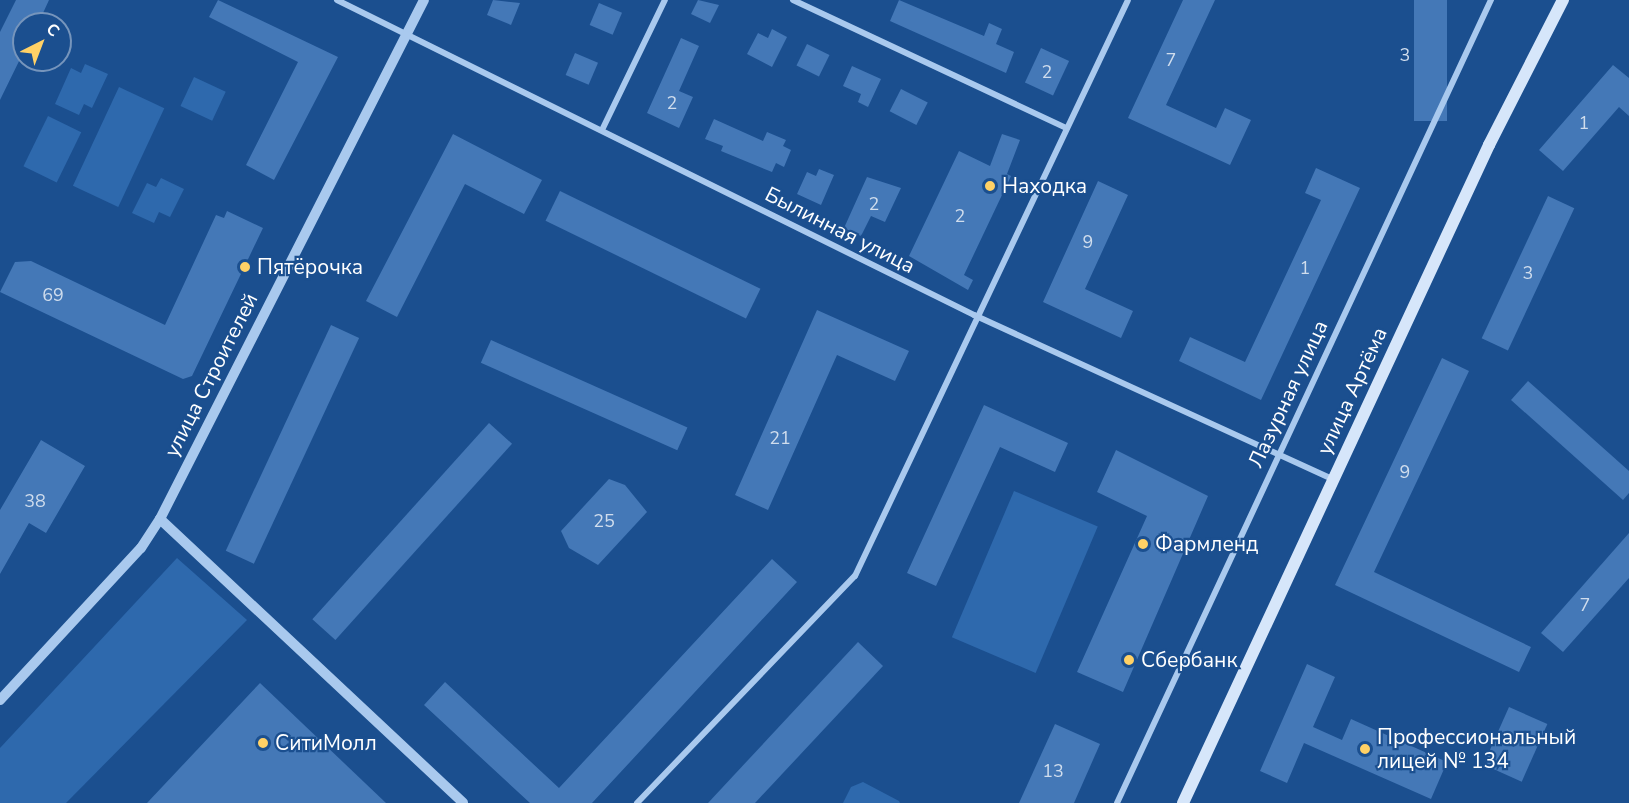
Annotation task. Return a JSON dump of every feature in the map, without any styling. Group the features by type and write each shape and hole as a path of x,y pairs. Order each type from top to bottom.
{"main road":[{"name":"улица Артёма","path":"1183,803 1332,479 1532,55 1563,0"}],"street":[{"name":"Былинная улица","path":"337,0 603,128 974,315 1277,457 1332,479"},
{"name":"улица Строителей","path":"0,700 141,548 160,519 424,0"},
{"path":"603,128 665,0"},
{"path":"793,0 1066,128"},
{"path":"638,803 855,576 974,315 1128,0"},
{"name":"Лазурная улица","path":"1117,803 1491,0"},
{"path":"160,519 463,803"}],"shaded area":[{"path":"85,64 108,74 92,108 84,104 79,115 55,104 72,68 81,73"},
{"path":"194,77 226,92 212,121 180,106"},
{"path":"119,87 164,108 118,207 73,186"},
{"path":"48,116 81,132 57,183 23,166"},
{"path":"161,178 184,189 170,217 159,212 154,223 132,213 147,183 156,187"},
{"path":"1014,491 1098,527 1036,673 952,637"},
{"path":"177,558 247,620 66,803 0,803 0,748"},
{"path":"863,782 900,803 843,803 851,787"}],"building":[{"path":"16,0 49,0 44,12 12,12 14,72 0,100 0,32"},
{"path":"218,0 338,57 274,180 246,165 298,62 209,17"},
{"path":"493,0 520,3 511,25 487,15"},
{"path":"698,0 719,5 710,23 691,14"},
{"path":"899,0 984,36 989,23 1002,29 996,44 1014,52 1006,73 890,21"},
{"path":"1183,0 1215,0 1166,105 1216,128 1225,108 1251,120 1230,165 1128,118"},
{"path":"1414,0 1447,0 1447,121 1414,121"},
{"path":"599,3 622,13 613,35 590,25"},
{"path":"772,29 787,37 772,67 747,54 758,33 768,38"},
{"path":"681,38 699,46 679,91 693,97 679,128 647,113"},
{"path":"807,44 829,55 819,77 796,66"},
{"path":"1041,48 1069,61 1053,96 1025,82"},
{"path":"575,53 598,63 589,85 566,75"},
{"path":"1613,65 1629,78 1629,116 1619,107 1563,171 1539,150"},
{"path":"852,66 881,79 868,107 858,102 861,94 843,86"},
{"path":"901,89 928,103 916,125 890,111"},
{"path":"714,119 763,141 767,132 786,140 783,146 791,150 784,167 776,163 772,172 721,151 723,146 705,139"},
{"path":"453,134 542,180 524,214 465,184 397,317 366,301"},
{"path":"1002,134 1020,140 1007,174 1011,176 964,275 973,280 968,290 909,256 959,151 990,166"},
{"path":"1316,168 1360,188 1261,400 1179,361 1190,337 1245,362 1321,200 1305,193"},
{"path":"819,169 834,175 821,205 797,194 807,172 816,176"},
{"path":"867,177 901,188 885,222 871,216 861,236 844,228"},
{"path":"1098,181 1128,195 1085,289 1133,311 1121,338 1043,302"},
{"path":"560,191 760,289 746,318 546,221"},
{"path":"1548,196 1574,208 1508,351 1482,338"},
{"path":"227,211 263,228 192,376 183,379 0,292 15,262 31,261 165,325 216,215 224,218"},
{"path":"817,310 909,351 895,381 837,355 768,510 735,495"},
{"path":"331,325 359,338 254,564 226,551"},
{"path":"491,340 687,427 677,450 481,363"},
{"path":"1442,358 1469,371 1374,572 1531,647 1519,672 1335,585"},
{"path":"1528,381 1629,471 1629,493 1623,500 1511,400"},
{"path":"984,405 1068,443 1055,472 1000,447 936,586 907,573"},
{"path":"489,423 512,444 335,640 312,619"},
{"path":"41,440 85,466 46,533 29,523 0,574 0,510"},
{"path":"1116,450 1208,496 1123,692 1077,672 1147,516 1097,492"},
{"path":"609,479 625,485 647,512 598,565 569,548 561,531"},
{"path":"1629,533 1629,578 1563,652 1541,633"},
{"path":"772,559 797,582 592,803 530,803 424,705 445,682 559,788"},
{"path":"858,642 883,666 755,803 708,803"},
{"path":"1307,664 1335,677 1313,727 1342,740 1351,719 1447,762 1431,799 1304,743 1287,783 1260,771"},
{"name":"СитиМолл","path":"260,683 386,803 147,803"},
{"path":"1509,707 1547,724 1522,782 1483,765"},
{"path":"1055,724 1100,744 1074,803 1019,803"}],"place":[{"name":"Находка","path":"990,186"},
{"name":"Пятёрочка","path":"245,267"},
{"name":"Фармленд","path":"1143,544"},
{"name":"Сбербанк","path":"1129,660"},
{"name":"СитиМолл","path":"263,743"},
{"name":"Профессиональный лицей № 134","path":"1365,749"}]}
